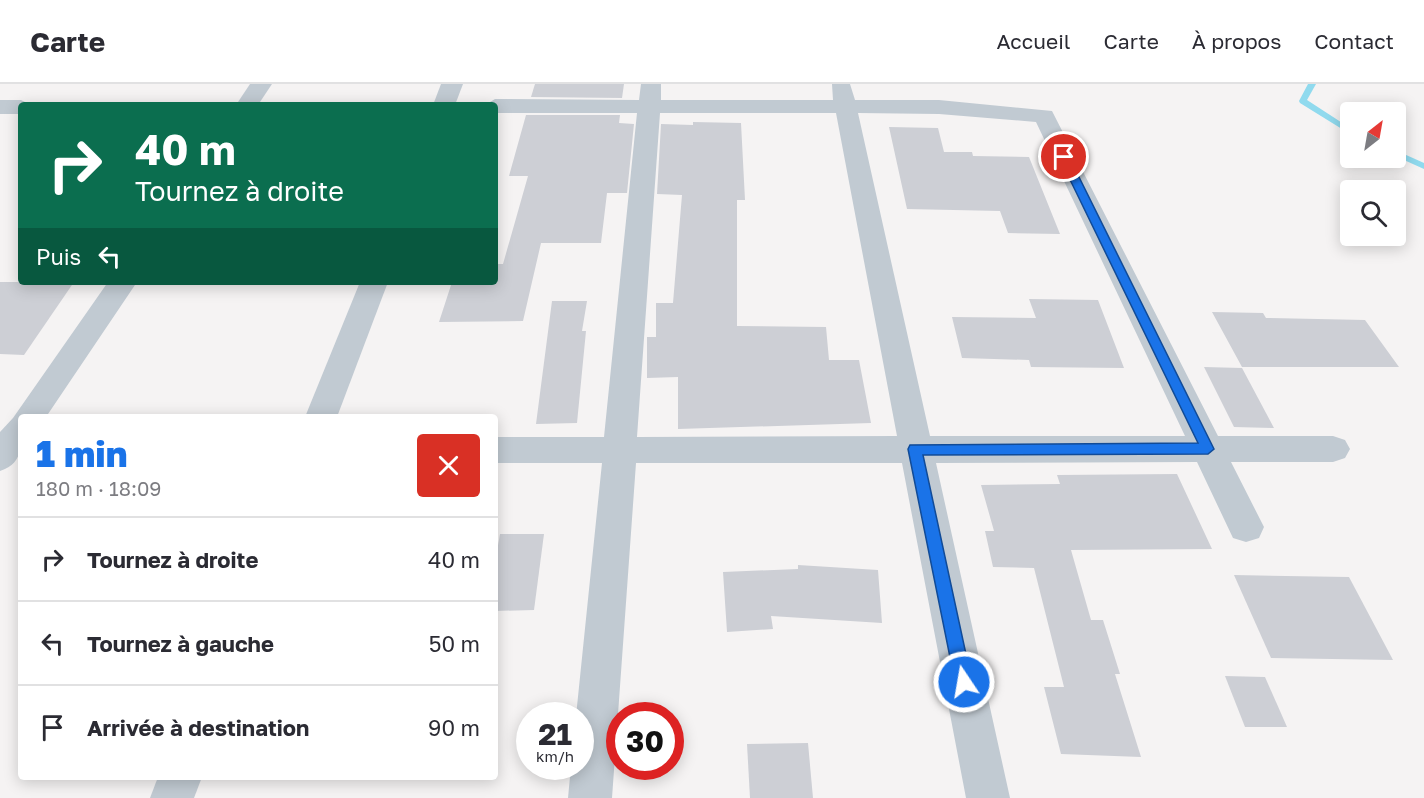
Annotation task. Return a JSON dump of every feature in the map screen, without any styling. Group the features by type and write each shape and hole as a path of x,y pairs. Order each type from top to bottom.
{"street":[{"path":"249,102 261,84"},
{"path":"445,102 452,84"},
{"path":"590,798 650,95"},
{"path":"498,106 650,95 843,95 939,107 1044,116 1246,527"},
{"path":"843,95 988,798"},
{"path":"0,107 18,107"},
{"path":"31,414 121,285"},
{"path":"322,414 373,285"},
{"path":"498,450 1334,449"},
{"path":"172,798 179,780"}],"building":[{"path":"535,84 624,84 622,98 531,97"},
{"path":"526,115 620,115 619,123 634,124 627,193 607,193 601,243 541,243 523,321 439,322 451,285 498,285 498,264 503,264 528,176 509,176"},
{"path":"693,122 741,123 745,200 737,200 737,326 826,327 829,360 859,360 871,423 678,429 678,377 647,378 647,337 656,337 656,303 673,303 682,195 657,194 661,124 693,125"},
{"path":"889,127 938,128 944,152 972,152 973,156 1029,157 1060,234 1008,233 1000,211 907,209"},
{"path":"0,282 18,282 18,285 72,285 24,355 0,354"},
{"path":"1029,299 1098,300 1124,368 1031,367 1029,360 962,358 952,317 1036,318"},
{"path":"552,301 587,301 582,331 586,331 577,423 536,424"},
{"path":"1212,312 1263,313 1266,318 1365,320 1399,367 1242,367"},
{"path":"1204,367 1242,368 1274,428 1234,427"},
{"path":"1177,474 1212,549 1071,550 1091,620 1103,620 1120,674 1115,674 1141,757 1061,754 1044,687 1064,687 1034,568 993,567 985,531 994,531 981,485 1060,484 1057,475"},
{"path":"500,534 544,534 534,610 498,611"},
{"path":"798,565 878,570 882,623 771,616 773,629 727,632 723,572 798,569"},
{"path":"1234,575 1349,577 1393,660 1271,658"},
{"path":"1225,676 1265,677 1287,727 1245,727"},
{"path":"808,743 813,798 750,798 747,744"}],"waterway":[{"path":"1312,84 1303,101 1340,125"},
{"path":"1406,158 1424,166"}],"route":[{"path":"964,682 915,449 1208,449 1064,157"}]}
